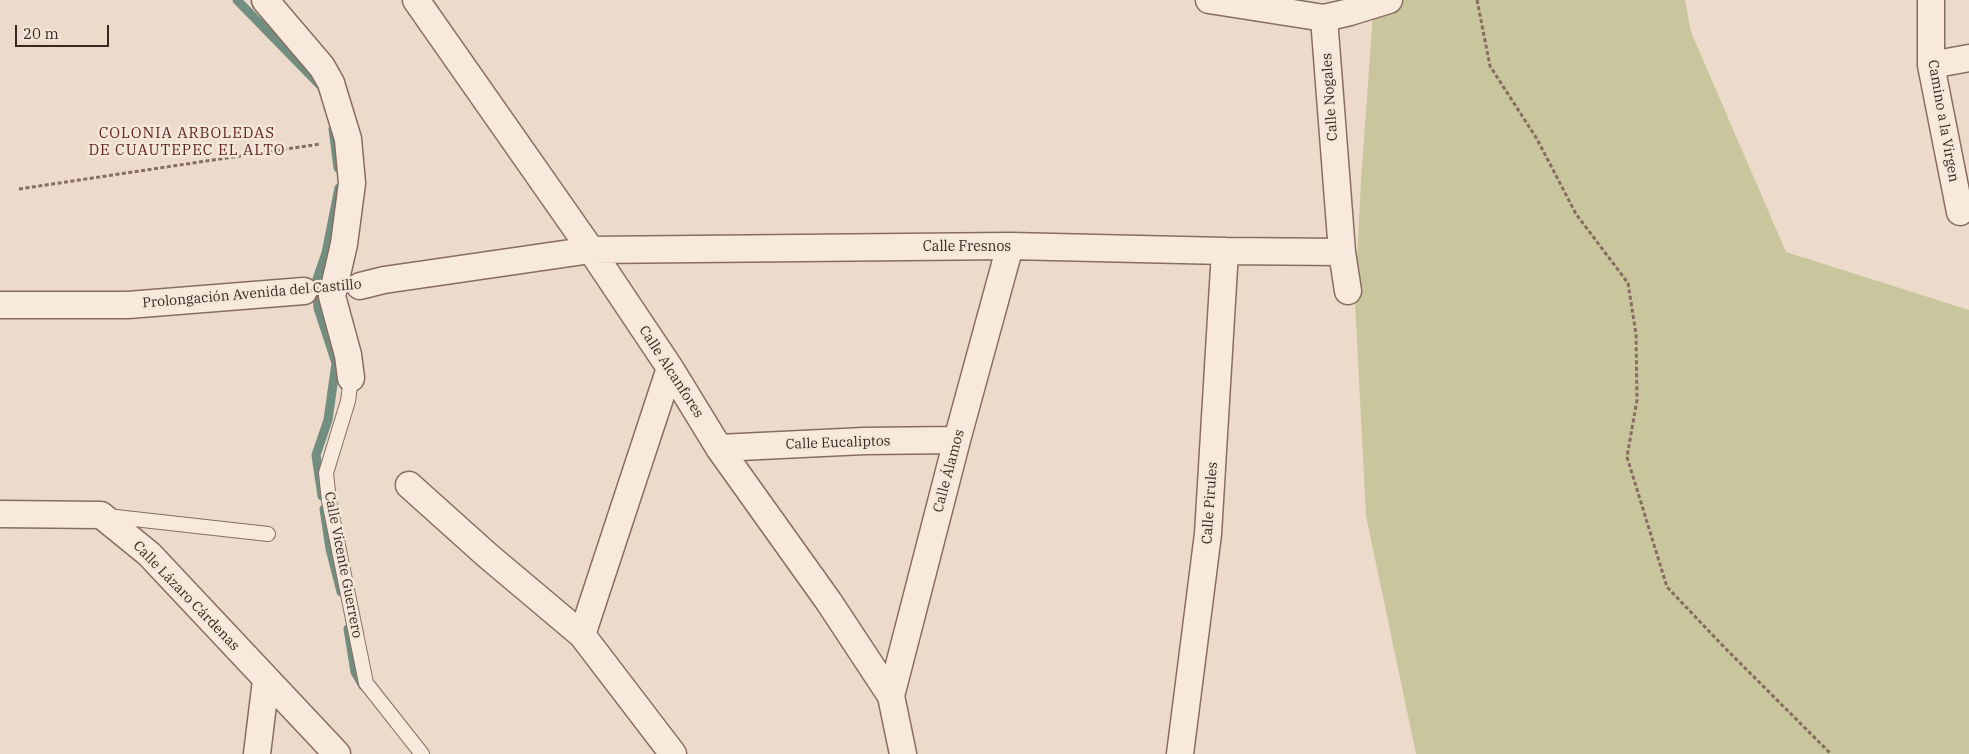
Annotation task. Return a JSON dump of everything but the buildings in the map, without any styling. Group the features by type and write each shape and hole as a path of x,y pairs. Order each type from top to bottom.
{"street":[{"name":"Calle Vicente Guerrero","path":"265,0 322,68 331,83 348,139 352,183 344,244 332,296 348,355 351,378"},
{"name":"Calle Alcanfores","path":"416,0 591,250 670,368 720,448 830,602 891,696 903,754"},
{"path":"1209,0 1324,18 1389,0"},
{"name":"Camino a la Virgen","path":"1931,0 1931,65 1960,212"},
{"name":"Calle Nogales","path":"1324,18 1342,252 1348,291"},
{"path":"1931,65 1969,58"},
{"name":"Calle Fresnos","path":"591,250 1010,246 1225,252 1342,252"},
{"name":"Calle Álamos","path":"891,696 957,440 1010,246"},
{"name":"Prolongación Avenida del Castillo","path":"360,286 384,280 591,250"},
{"name":"Calle Pirules","path":"1180,754 1208,534 1225,252"},
{"name":"Prolongación Avenida del Castillo","path":"0,305 128,304 304,291"},
{"path":"582,635 670,368"},
{"name":"Calle Eucaliptos","path":"720,448 864,441 957,440"},
{"path":"409,485 487,555 582,635 672,754"},
{"path":"0,514 101,515"},
{"name":"Calle Lázaro Cárdenas","path":"101,515 148,554 337,754"},
{"path":"257,754 266,680"}],"lane":[{"name":"Calle Vicente Guerrero","path":"351,378 348,401 326,472 329,501 366,684 422,754"},
{"path":"101,515 268,534"}],"path":[{"path":"1476,0 1490,66 1537,139 1576,214 1628,283 1636,334 1637,400 1627,457 1667,587 1831,754"},
{"path":"20,189 326,143"},
{"name":"Prolongación Avenida del Castillo","path":"304,291 360,286"}],"shaded area":[{"path":"1374,0 1685,0 1691,32 1786,252 1969,310 1969,754 1416,754 1366,516 1355,302 1361,180"}],"waterway":[{"path":"237,0 321,86"},
{"path":"333,129 338,168"},
{"path":"322,496 316,455 328,420 336,363 318,308 316,282 326,253 339,188"},
{"path":"324,509 330,549 341,592"},
{"path":"348,629 355,672 363,686"}],"district":[{"name":"COLONIA ARBOLEDAS DE CUAUTEPEC EL ALTO","path":"187,142"}]}
